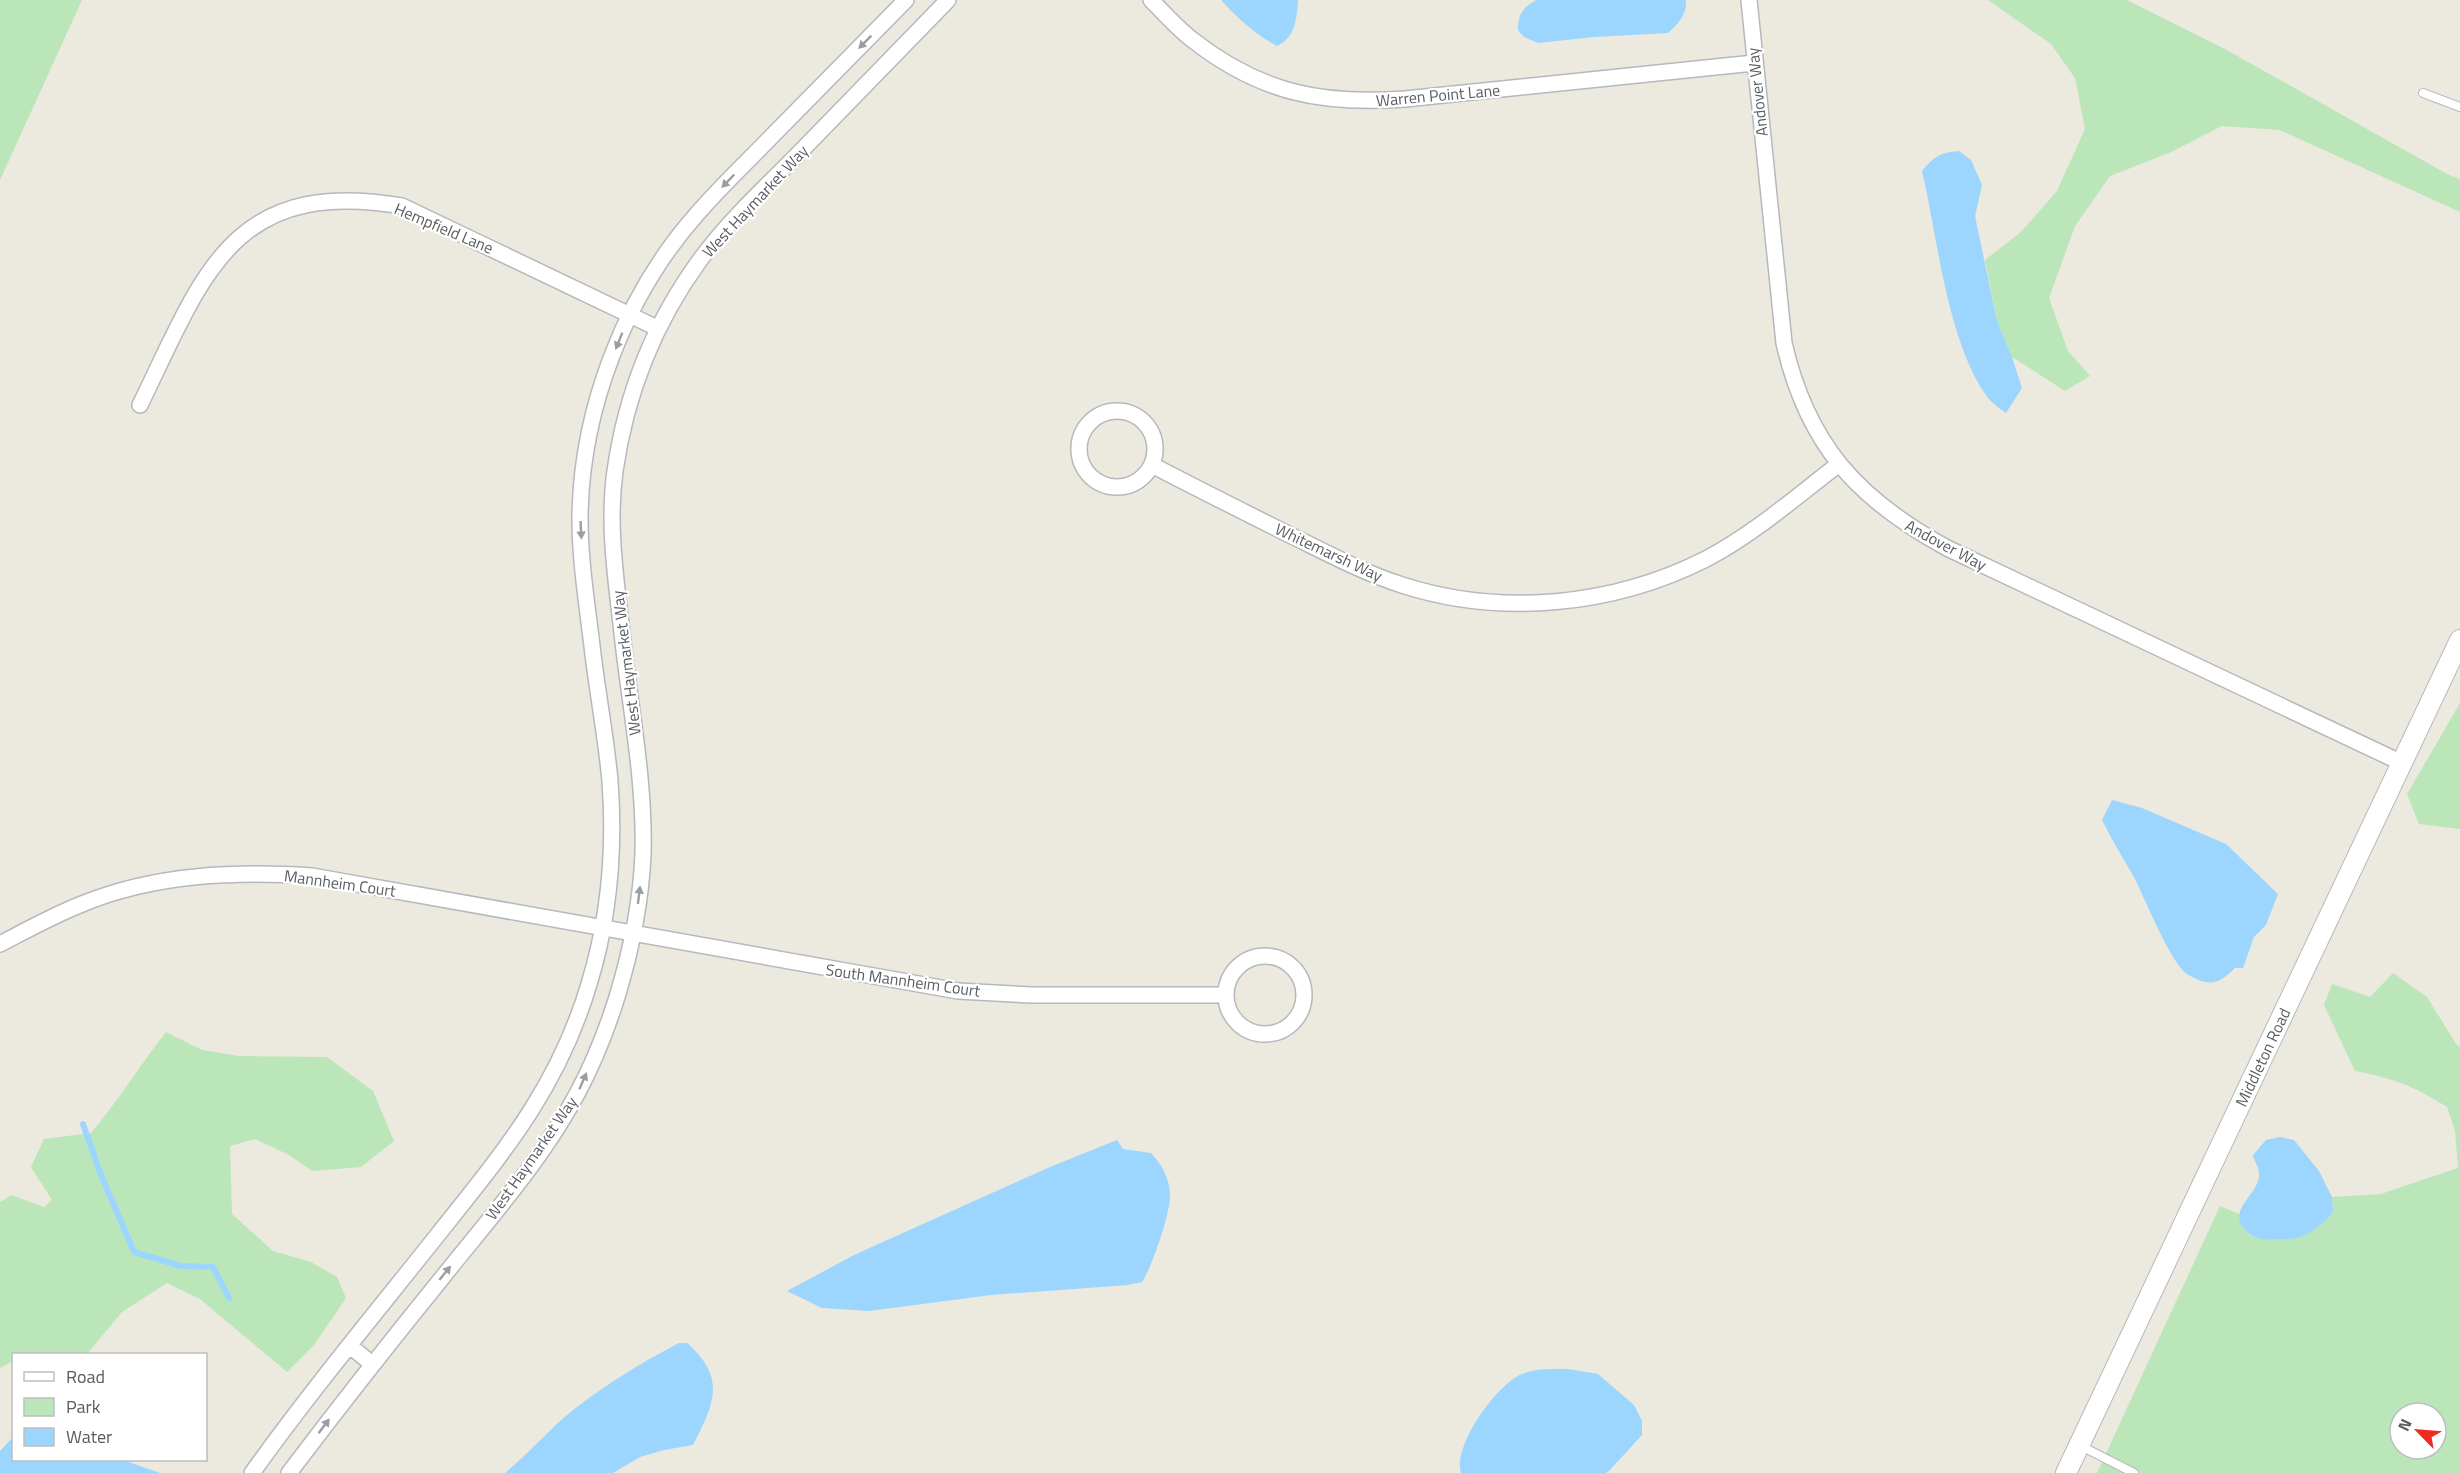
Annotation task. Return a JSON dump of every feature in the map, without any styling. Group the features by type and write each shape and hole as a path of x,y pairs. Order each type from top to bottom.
{"street":[{"name":"West Haymarket Way","path":"252,1473 487,1174 535,1107 561,1059 590,984 602,929 612,854 610,781 583,568 580,518 583,480 597,403 630,314 664,258 696,215 906,0"},
{"name":"West Haymarket Way","path":"289,1473 372,1364 528,1168 579,1092 617,997 626,933 643,852 642,807 614,562 612,519 614,474 623,427 637,377 657,328 702,256 948,0"},
{"name":"Warren Point Lane","path":"1151,0 1192,40 1220,59 1255,78 1288,91 1327,99 1366,102 1405,99 1754,63"},
{"name":"Andover Way","path":"1749,0 1784,343 1800,401 1817,434 1839,464 1868,496 1893,516 1947,548 2402,763"},
{"name":"Hempfield Lane","path":"140,405 194,295 216,260 240,235 271,216 305,204 336,200 367,200 402,206 657,328"},
{"path":"1113,411 1127,412 1139,417 1148,427 1154,439 1155,453 1152,465 1145,475 1125,487 1113,488 1102,485 1084,470 1079,459 1078,446 1082,433 1100,414 1113,411"},
{"name":"Whitemarsh Way","path":"1152,465 1362,571 1442,596 1517,604 1595,596 1635,587 1675,573 1708,558 1760,525 1839,464"},
{"name":"Middleton Road","path":"2066,1473 2460,640"},
{"name":"Mannheim Court","path":"0,943 84,903 177,878 228,873 312,876 626,933"},
{"name":"South Mannheim Court","path":"626,933 958,991 1032,994 1226,995"},
{"path":"1268,956 1291,965 1299,975 1304,987 1301,1012 1294,1022 1285,1029 1263,1035 1241,1026 1228,1007 1226,995 1228,982 1234,971 1249,960 1268,956"},
{"path":"350,1346 372,1364"}],"lane":[{"path":"2423,93 2460,107"},
{"path":"2079,1446 2134,1473"}],"green space":[{"path":"0,0 82,0 0,180"},
{"path":"1988,0 2127,0 2225,49 2447,174 2460,179 2460,212 2280,130 2222,126 2169,153 2110,176 2075,226 2049,298 2068,351 2090,376 2065,391 2012,357 1997,321 1985,260 2021,232 2057,191 2085,129 2075,78 2051,44"},
{"path":"2460,703 2460,829 2419,824 2407,794"},
{"path":"2393,973 2427,997 2460,1047 2460,1473 2097,1473 2220,1206 2239,1214 2243,1229 2252,1236 2264,1238 2279,1236 2333,1212 2332,1197 2381,1194 2458,1168 2455,1131 2447,1107 2403,1084 2355,1071 2324,1005 2332,984 2370,997"},
{"path":"166,1032 202,1050 239,1056 327,1057 373,1091 394,1141 361,1167 312,1171 289,1155 255,1139 230,1146 232,1214 273,1251 311,1262 337,1277 346,1298 314,1345 287,1372 200,1299 167,1283 122,1312 88,1353 12,1353 12,1362 0,1368 0,1202 11,1195 44,1207 52,1200 31,1167 44,1139 91,1133"}],"water":[{"path":"1221,0 1298,0 1294,27 1288,38 1277,46 1247,26"},
{"path":"1536,0 1686,0 1686,5 1681,19 1668,33 1538,43 1524,37 1518,30 1522,12"},
{"path":"1959,151 1971,160 1982,185 1975,216 1997,321 2022,388 2006,413 1988,398 1974,375 1963,348 1946,289 1922,171 1938,156"},
{"path":"2112,800 2142,808 2226,844 2278,894 2266,925 2254,937 2243,968 2235,968 2218,981 2207,982 2187,974 2173,957 2134,877 2102,820"},
{"path":"2280,1137 2294,1140 2319,1171 2332,1197 2333,1212 2317,1228 2304,1236 2289,1239 2257,1238 2245,1230 2239,1221 2239,1214 2258,1180 2259,1171 2253,1155 2266,1140"},
{"path":"1117,1140 1123,1149 1151,1153 1168,1182 1170,1194 1164,1226 1142,1282 991,1295 869,1311 822,1308 787,1291 854,1255 1050,1167"},
{"path":"679,1343 687,1343 700,1356 712,1380 711,1404 693,1445 640,1457 613,1473 505,1473 559,1422 601,1389"},
{"path":"1568,1369 1598,1374 1634,1405 1642,1421 1642,1435 1609,1471 1606,1473 1461,1473 1460,1461 1470,1432 1500,1390 1527,1372"},
{"path":"12,1439 12,1461 126,1461 160,1473 0,1473 0,1451"}],"waterway":[{"path":"83,1124 101,1175 134,1252 181,1266 213,1267 229,1298"}]}
